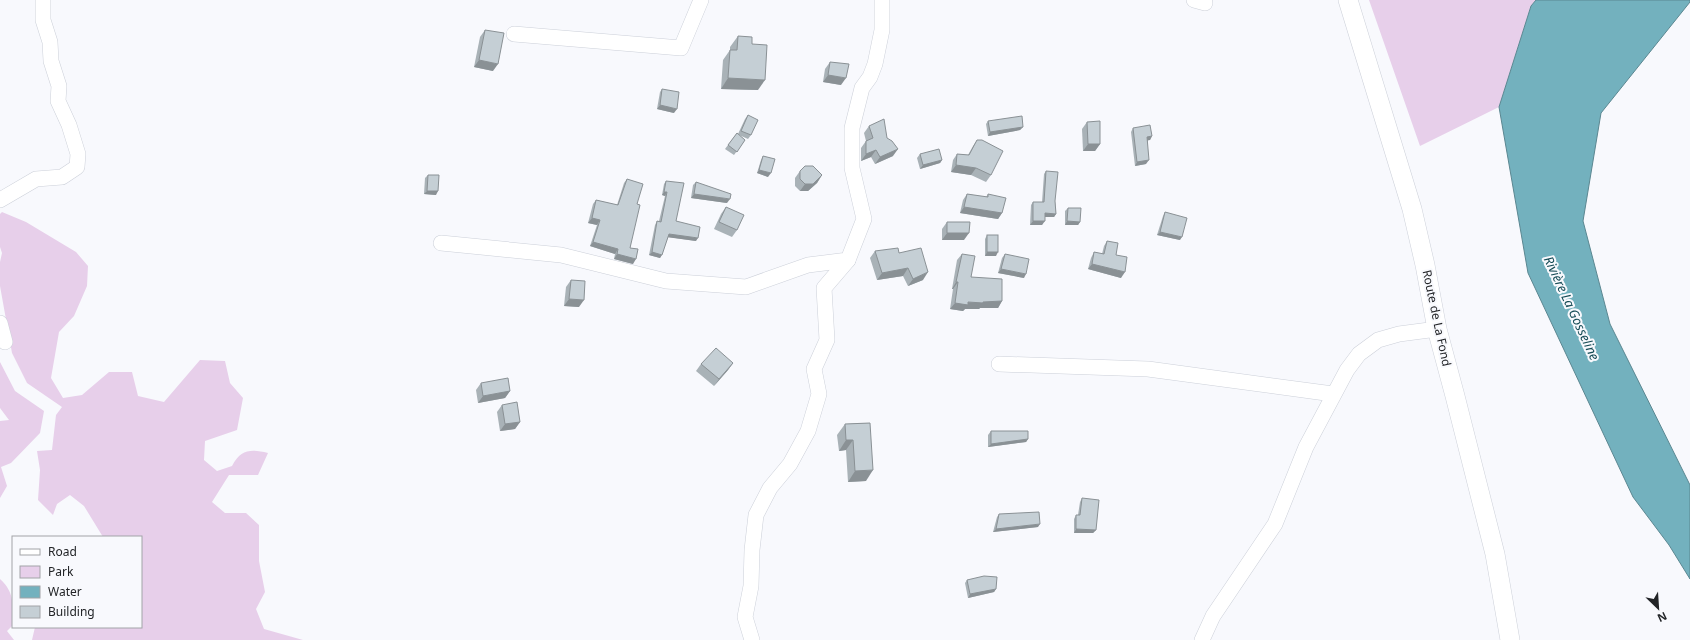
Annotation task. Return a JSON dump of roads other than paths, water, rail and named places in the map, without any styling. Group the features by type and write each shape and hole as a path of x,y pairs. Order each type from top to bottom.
{"street":[{"path":"0,200 36,179 62,177 77,167 78,154 69,125 58,100 59,86 51,61 50,42 42,20 43,0"},
{"path":"514,34 681,48 701,0"},
{"path":"752,640 746,617 751,586 752,550 756,515 770,488 790,464 808,431 819,394 814,369 827,340 824,288 848,260 864,219 852,168 852,128 862,88 870,77 875,64 882,30 882,0"},
{"name":"Route de La Fond","path":"1348,0 1412,209 1425,265 1437,329 1456,396 1495,554 1510,640"},
{"path":"441,243 561,255 666,281 746,287 808,265 848,260"},
{"path":"0,323 5,342"},
{"path":"1202,640 1213,616 1275,524 1306,447 1333,394 1347,370 1359,354 1378,340 1399,334 1437,329"},
{"path":"999,364 1148,369 1333,394"}],"water":[{"name":"Rivière La Gosseline","path":"1536,0 1690,0 1690,2 1601,113 1583,221 1610,324 1690,485 1690,579 1669,545 1633,497 1528,273 1499,107 1531,6"}]}
